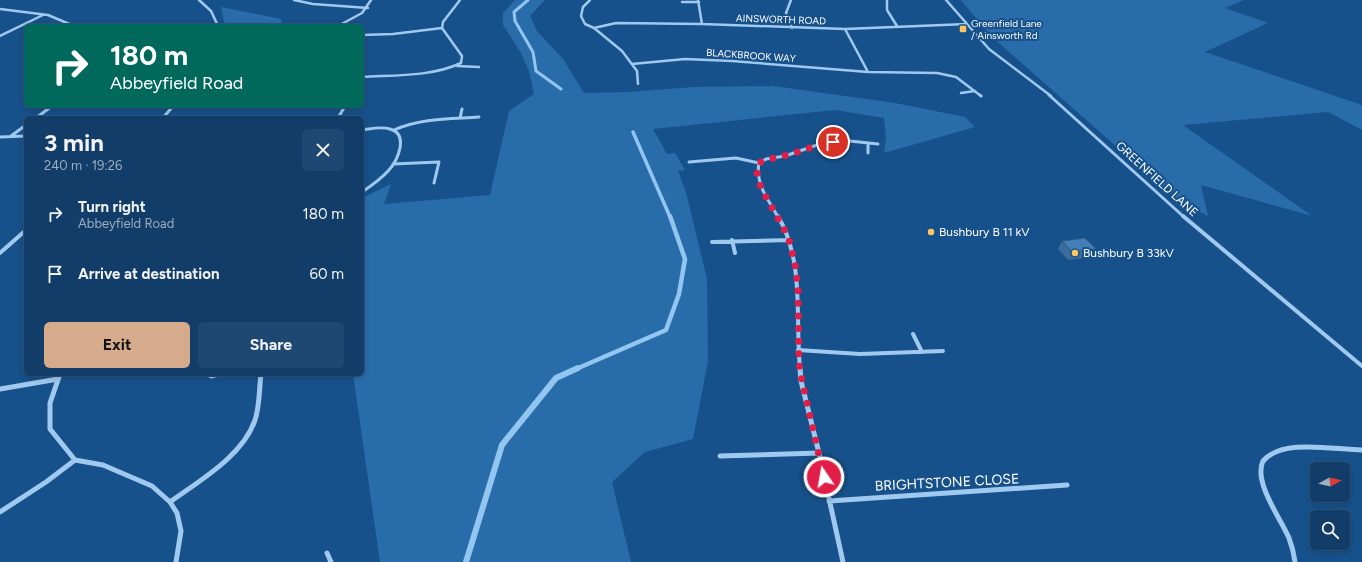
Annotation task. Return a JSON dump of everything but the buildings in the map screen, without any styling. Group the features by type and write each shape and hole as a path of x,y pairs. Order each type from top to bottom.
{"street":[{"path":"199,0 205,3 216,17 218,24"},
{"path":"294,0 313,4 368,8"},
{"path":"342,24 368,8 371,0"},
{"path":"457,66 461,63 462,56 442,28 443,22 460,0"},
{"path":"590,0 583,7 581,16 585,24 594,28 622,50 637,71 638,84"},
{"path":"791,0 786,13 792,28"},
{"path":"887,0 887,10 897,26"},
{"name":"GREENFIELD LANE","path":"946,0 989,49 1044,90 1160,197 1362,366"},
{"path":"682,2 699,1 702,24"},
{"path":"0,9 44,15 70,24"},
{"path":"25,24 44,15"},
{"name":"AINSWORTH ROAD","path":"594,28 616,23 702,24 845,29 967,24"},
{"path":"0,36 24,25"},
{"path":"364,35 393,34 442,28"},
{"path":"845,29 868,72"},
{"name":"BLACKBROOK WAY","path":"632,64 684,59 732,61 868,72 926,72 946,74 964,82 981,96"},
{"path":"364,77 438,70 457,66 480,68"},
{"path":"961,93 975,91"},
{"path":"39,116 49,108"},
{"path":"460,118 462,109"},
{"path":"396,131 407,124 426,120 479,118"},
{"path":"10,137 24,126"},
{"path":"364,130 389,128 396,131 401,137 400,146 393,164 379,179 364,190"},
{"path":"0,137 24,136"},
{"path":"689,162 736,158 759,163 766,159 785,156 823,143 850,141 878,144"},
{"path":"868,143 868,153"},
{"path":"393,164 439,162 434,183"},
{"path":"759,163 757,174 761,188 779,218 789,240 795,264 798,288 798,350 802,381 843,562"},
{"path":"0,253 24,232"},
{"path":"712,242 732,240 789,240"},
{"path":"732,240 735,253"},
{"path":"913,334 922,352"},
{"path":"798,350 860,354 943,351"},
{"path":"170,502 221,464 242,444 255,422 261,376"},
{"path":"59,377 50,403 50,429 75,460 103,465 152,486 170,502 177,513 181,531 176,562"},
{"path":"0,389 59,377"},
{"path":"1295,562 1295,555 1288,534 1260,478 1261,464 1276,452 1293,448 1310,447 1360,450 1362,456"},
{"path":"720,456 819,453"},
{"path":"0,512 46,482 75,460"},
{"name":"BRIGHTSTONE CLOSE","path":"829,501 937,494 983,493 1067,485"},
{"path":"327,553 331,562"}],"shaded area":[{"path":"515,0 545,0 530,16 537,31 563,59 584,93 629,92 694,87 773,86 895,103 965,117 975,127 884,153 886,137 884,118 835,110 653,129 667,154 675,153 685,170 678,171 686,192 707,279 708,361 693,439 645,452 612,482 631,562 380,562 353,376 364,376 364,197 391,184 384,204 490,195 509,111 534,94 529,71 521,53 503,25 503,13"},
{"path":"961,0 1244,0 1225,8 1268,23 1205,52 1362,105 1362,130 1328,112 1183,125 1312,216 1201,185 1208,216 1179,202 990,35"},
{"path":"221,7 281,19 282,24 225,24"}],"waterway":[{"path":"528,0 514,12 515,21 533,52 536,71 561,89"},
{"path":"633,132 670,217"},
{"path":"576,369 666,330 679,294 685,259 670,216"},
{"path":"466,562 502,445 556,378 578,368"}],"place":[{"name":"Greenfield Lane / Ainsworth Rd","path":"963,29"},
{"name":"Bushbury B 11 kV","path":"931,232"},
{"name":"Bushbury B 33kV","path":"1075,253"}],"route":[{"path":"824,477 799,364 798,288 795,264 789,240 779,218 761,188 757,174 757,167 759,163 766,159 785,156 799,152 814,145 833,142"}]}
